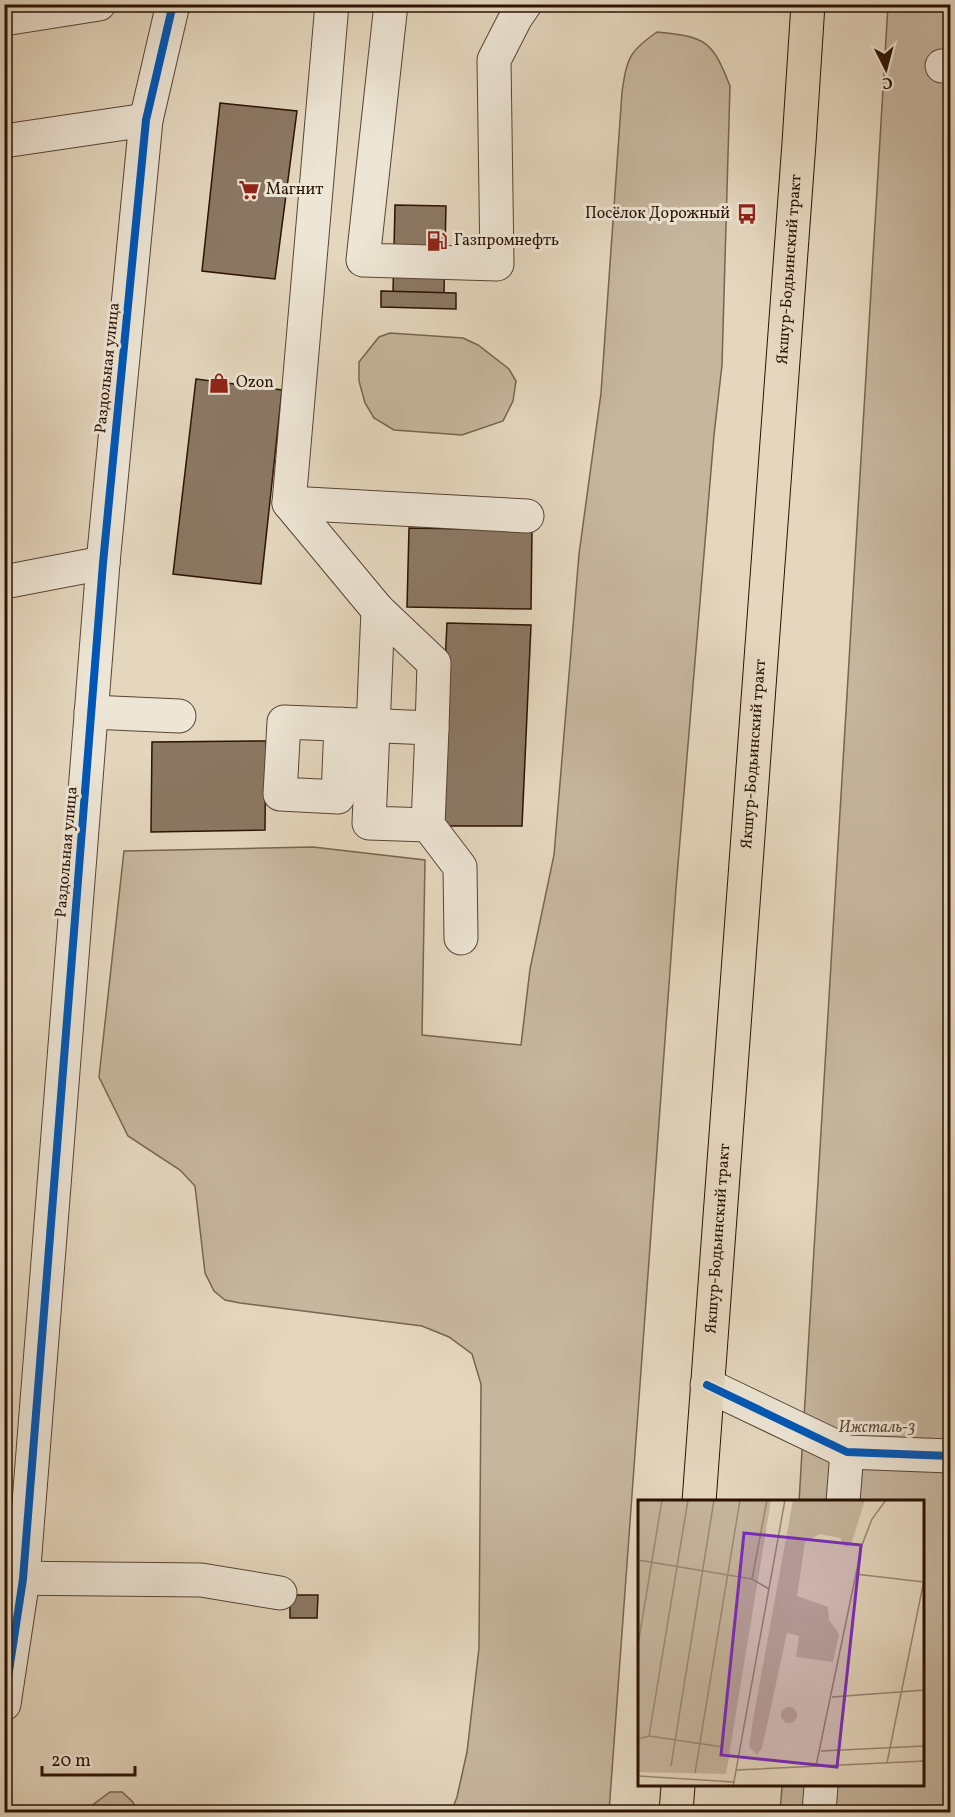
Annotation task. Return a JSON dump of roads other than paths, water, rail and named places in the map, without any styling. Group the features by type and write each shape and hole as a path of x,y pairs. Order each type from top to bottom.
{"main road":[{"name":"Якшур-Бодьинский тракт","path":"699,1500 808,4"},
{"path":"676,1812 678,1787"}],"street":[{"path":"4,19 99,4"},
{"name":"Раздольная улица","path":"4,1704 92,712 103,563 146,120 173,4"},
{"path":"332,4 290,503 378,610 434,663 428,825 460,867 460,938"},
{"path":"391,4 363,261 497,264 494,60 516,16 525,4"},
{"path":"4,141 146,120"},
{"path":"290,503 527,516"},
{"path":"4,582 103,563"},
{"path":"378,610 369,823 428,825"},
{"path":"92,712 179,716"},
{"path":"341,724 432,728"},
{"path":"707,1385 847,1452 951,1456"},
{"path":"843,1500 847,1452"},
{"path":"14,1579 201,1580 280,1593"},
{"path":"819,1812 821,1787"}],"place":[{"name":"Магнит","path":"249,190"},
{"name":"Посёлок Дорожный","path":"747,214"},
{"name":"Газпромнефть","path":"437,241"},
{"name":"Ozon","path":"219,383"}],"park label":[{"name":"Ижсталь-3","path":"877,1428"}]}
